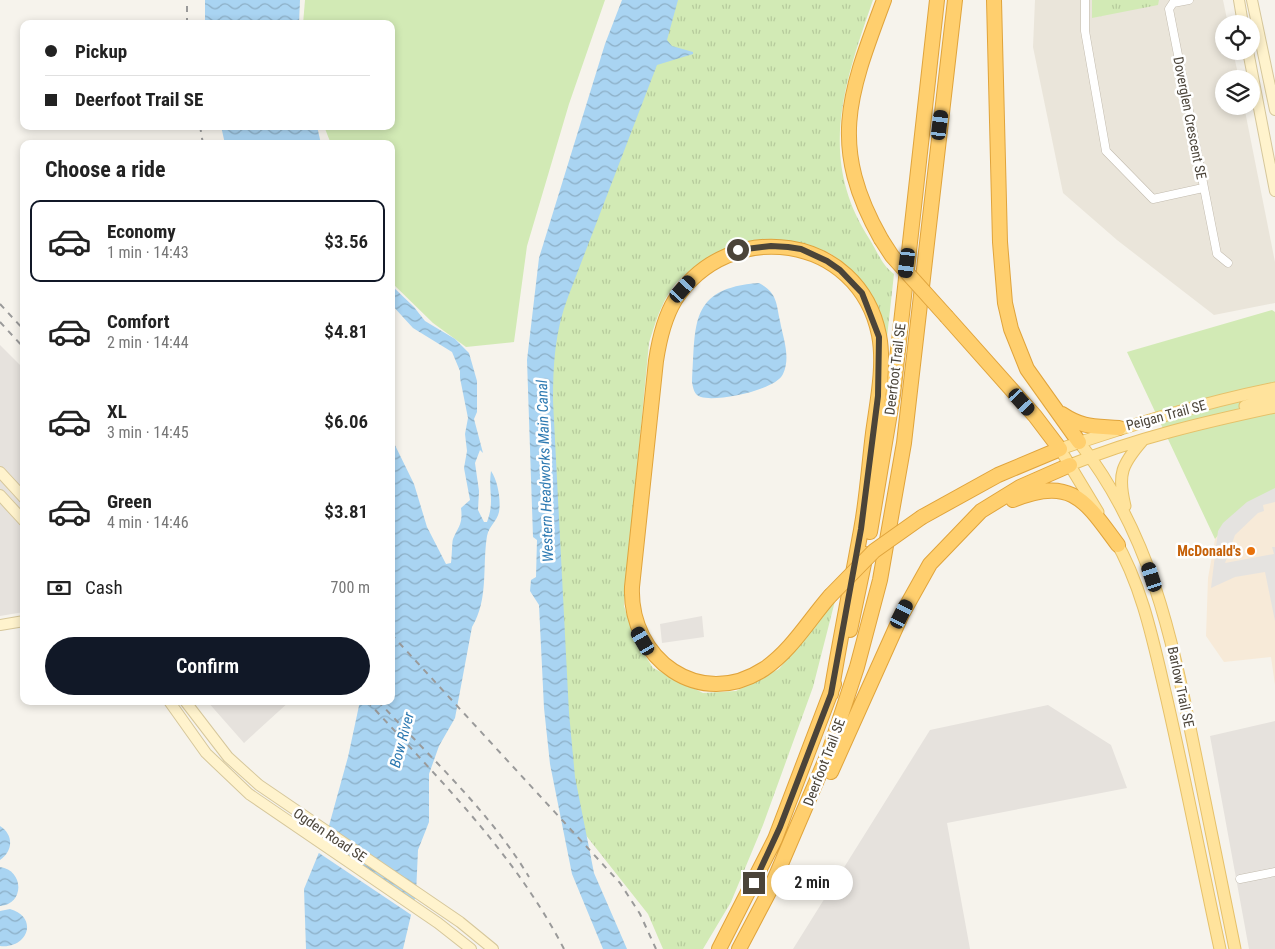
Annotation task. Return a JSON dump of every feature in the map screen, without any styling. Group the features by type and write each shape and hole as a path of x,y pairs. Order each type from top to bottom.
{"highway":[{"path":"831,694 861,529 878,396 879,337 862,293 840,270 827,261 801,249 771,246 738,250 710,264 683,289 674,302 661,337 632,587 638,632 647,646 670,670 698,681 719,684 736,681 765,668 796,639 830,596 874,551 922,517 998,475 1060,449 1035,416 892,256 881,239 857,188 848,129 853,90 884,0"},
{"name":"Deerfoot Trail SE","path":"719,949 775,839 831,694 848,639 863,575 893,395 937,0"},
{"name":"Deerfoot Trail SE","path":"739,949 769,892 801,822 829,752 857,666 880,580 897,490 914,372 921,289 955,0"},
{"path":"994,0 1000,242 1005,303 1011,329 1027,370 1054,410 1079,442"},
{"path":"1054,410 1078,424 1119,428"},
{"path":"801,822 823,788 915,587 942,550 981,511 998,500 1070,465"},
{"path":"969,524 1006,503 1025,495 1058,491 1071,494 1086,502 1118,545"}],"main road":[{"name":"Peigan Trail SE","path":"1060,449 1119,428 1198,405 1275,388"},
{"path":"1212,420 1223,412 1275,398"},
{"name":"Peigan Trail SE","path":"1070,465 1143,439 1212,420 1271,408"},
{"path":"1128,515 1121,488 1122,468 1143,439"},
{"name":"Barlow Trail SE","path":"1079,442 1128,515 1156,588 1178,665 1235,949"},
{"name":"Barlow Trail SE","path":"1060,449 1118,545 1137,588 1151,634 1220,949"}],"street":[{"name":"Doverglen Crescent SE","path":"1085,0 1085,31 1106,151 1153,200 1203,188 1169,9 1173,3 1189,0"},
{"path":"1239,0 1242,15"},
{"path":"1252,0 1275,110"},
{"path":"1250,60 1275,191"},
{"path":"1203,188 1218,254 1228,263"},
{"path":"0,472 20,494"},
{"path":"0,495 20,517"},
{"path":"0,625 20,622"},
{"name":"Ogden Road SE","path":"172,705 206,754 232,780 266,808 472,949"},
{"name":"Ogden Road SE","path":"188,705 236,765 276,798 460,922 493,949"},
{"path":"1240,879 1275,872"}],"shaded area":[{"path":"1035,0 1223,0 1226,15 1215,15 1215,60 1235,60 1237,70 1215,70 1215,115 1246,115 1275,262 1275,303 1214,315 1117,240 1063,193 1033,47"},
{"path":"0,345 20,365 20,613 0,616"},
{"path":"1275,488 1275,502 1263,505 1264,511 1258,513 1235,535 1225,563 1274,554 1272,547 1275,547 1275,621 1265,572 1235,577 1211,588 1218,531 1223,523 1247,502"},
{"path":"1275,491 1275,685 1271,657 1224,662 1206,636 1208,578 1215,539 1235,514"},
{"path":"702,616 704,637 662,643 660,624"},
{"path":"211,705 286,705 244,743"},
{"path":"1048,705 1111,745 1127,788 947,823 970,949 793,949 930,730"},
{"path":"1275,721 1275,949 1249,949 1210,736"}],"green space":[{"path":"305,0 605,0 569,104 527,246 514,342 466,347 433,323 395,286 395,140 329,140 326,130 395,130 395,20 303,20"},
{"path":"670,0 873,0 845,91 840,151 844,180 854,210 880,258 894,274 887,337 878,313 866,291 850,270 831,254 809,246 774,240 740,244 708,258 680,279 665,301 649,343 624,606 635,639 653,668 703,693 736,691 779,669 835,601 813,687 763,825 731,902 703,949 663,949 648,914 577,824 563,725 549,340"},
{"path":"1092,0 1159,0 1158,5 1092,18"},
{"path":"1272,310 1275,312 1275,491 1235,514 1215,539 1127,352"}],"water":[{"path":"205,0 300,0 299,20 205,20"},
{"name":"Western Headworks Main Canal","path":"622,0 678,0 667,40 672,46 693,52 693,54 657,65 568,297 560,322 554,361 553,401 569,713 575,777 594,873 627,949 603,949 572,874 550,764 544,708 539,605 530,591 531,580 536,577 537,540 533,537 527,360 539,258 605,44"},
{"path":"222,130 318,130 320,140 224,140"},
{"path":"759,283 769,290 775,299 786,354 783,374 778,380 758,390 720,398 697,395 692,382 694,343 700,313 708,301 719,293 736,286"},
{"name":"Bow River","path":"395,289 414,307 425,321 455,339 469,353 477,381 477,412 474,419 483,453 480,450 475,463 479,491 478,510 484,522 487,522 491,508 491,471 498,491 499,512 487,536 483,594 481,605 472,627 455,718 439,746 429,774 429,822 418,850 416,894 403,949 306,949 304,889 327,833 348,757 359,705 395,705 395,445 414,484 427,527 446,564 451,563 453,540 461,521 461,508 470,500 464,468 467,451 465,434 468,418 460,371 452,352 413,328 395,308"},
{"path":"0,826 8,834 10,843 7,852 0,860"},
{"path":"0,867 8,869 14,874 18,887 14,899 8,904 0,906"},
{"path":"10,909 19,913 25,919 27,925 26,932 17,943 10,946 0,946 0,911"}],"pier":[{"path":"322,839 417,903 413,916 316,851"}],"railway":[{"path":"187,0 187,20"},
{"path":"201,130 202,140"},
{"path":"0,304 20,326"},
{"path":"0,322 20,344"},
{"path":"395,638 620,883 640,914 656,949"},
{"path":"371,705 448,789 499,849 523,881 564,949"},
{"path":"382,705 478,808 529,877"}],"place":[{"name":"McDonald's","path":"1251,551"}],"route":[{"path":"738,250 771,246 801,249 827,261 840,270 862,293 873,316 879,337 880,362 878,396 861,529 831,694 780,827 754,883"}]}
